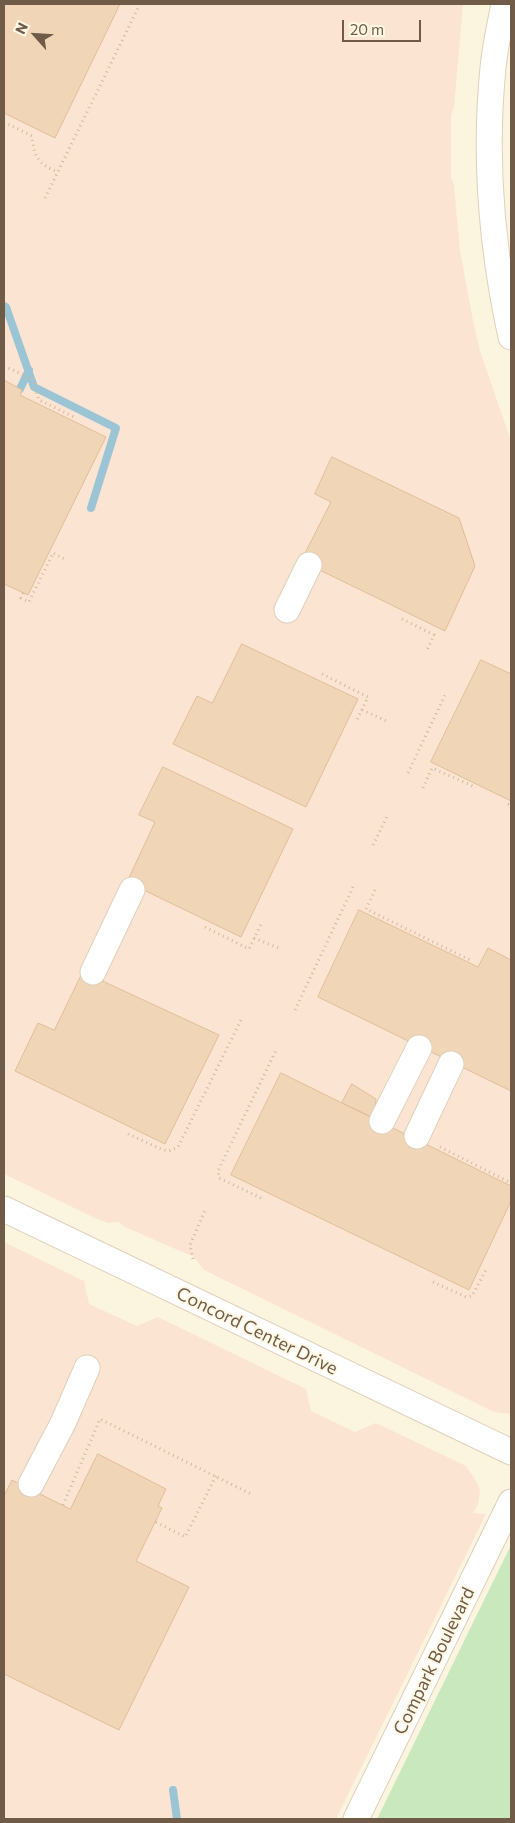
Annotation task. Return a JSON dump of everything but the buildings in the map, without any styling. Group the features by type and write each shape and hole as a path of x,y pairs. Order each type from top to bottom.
{"street":[{"path":"504,4 493,68 490,104 501,147 491,193 496,252 511,337"},
{"path":"287,610 309,565"},
{"path":"93,972 132,890"},
{"path":"382,1121 419,1048"},
{"path":"426,1140 451,1064"},
{"name":"Concord Center Drive","path":"4,1209 511,1452"},
{"path":"31,1484 63,1423 87,1368"},
{"name":"Compark Boulevard","path":"356,1819 511,1502"}],"path":[{"path":"46,198 140,4"},
{"path":"4,122 32,136 37,158 47,168 58,172"},
{"path":"4,366 32,379 39,400 76,418"},
{"path":"23,593 21,598 29,602 53,553 67,560"},
{"path":"402,619 434,635 426,652"},
{"path":"322,674 368,697 356,722"},
{"path":"408,773 446,694"},
{"path":"362,710 389,722"},
{"path":"423,788 432,768 475,787"},
{"path":"373,845 388,814"},
{"path":"295,1010 354,885"},
{"path":"375,890 366,909 470,960"},
{"path":"205,927 249,949 262,924"},
{"path":"254,938 281,949"},
{"path":"128,1134 163,1150 169,1151 178,1147 241,1020"},
{"path":"261,1198 219,1178 218,1171 277,1048"},
{"path":"426,1140 511,1183"},
{"path":"192,1259 190,1245 206,1208"},
{"path":"433,1282 466,1297 472,1296 487,1268"},
{"path":"63,1505 100,1419 253,1495"},
{"path":"156,1522 186,1537 216,1476"}],"shaded area":[{"path":"4,4 463,4 454,107 451,117 451,178 454,185 460,251 473,321 480,351 511,441 511,1414 494,1412 204,1270 194,1257 125,1227 119,1222 108,1223 97,1219 4,1174"},
{"path":"4,1242 84,1281 89,1304 137,1326 158,1317 306,1389 311,1411 355,1432 376,1423 466,1466 475,1479 480,1490 478,1504 473,1513 486,1514 336,1819 4,1819"}],"green space":[{"path":"511,1545 511,1819 377,1819"}],"waterway":[{"path":"4,306 6,307 34,387 116,428 91,508"},
{"path":"20,389 29,370"},
{"path":"173,1790 177,1819"}]}
